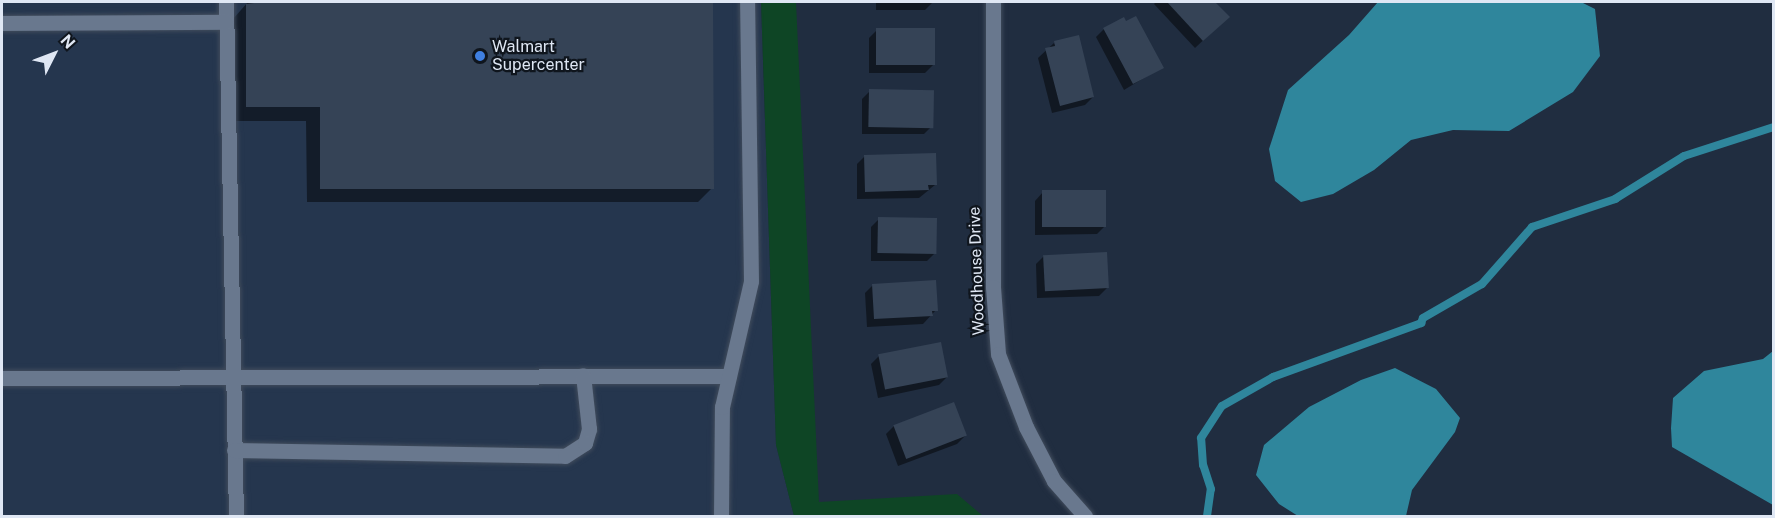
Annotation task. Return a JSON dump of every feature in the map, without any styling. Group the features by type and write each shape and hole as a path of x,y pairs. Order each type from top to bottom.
{"street":[{"path":"226,2 236,516"},
{"path":"721,516 722,406 751,281 747,2"},
{"name":"Woodhouse Drive","path":"993,2 993,287 998,354 1026,428 1054,481 1085,516"},
{"path":"2,23 226,22"},
{"path":"2,378 233,375 729,376"},
{"path":"234,450 565,456 585,443 589,429 583,375"}],"shaded area":[{"path":"2,2 761,2 776,445 794,516 2,516"},
{"path":"1378,2 1581,2 1595,9 1600,56 1573,92 1509,131 1453,130 1411,140 1374,170 1333,194 1301,202 1275,181 1269,149 1288,90 1349,35"},
{"path":"1773,351 1773,505 1672,447 1671,428 1673,398 1704,371 1763,359"},
{"path":"1395,368 1436,389 1460,418 1455,432 1412,490 1406,516 1298,516 1279,504 1256,475 1264,445 1309,407 1361,380"}],"green space":[{"path":"761,2 796,2 819,502 957,494 983,516 794,516 776,445"}],"building":[{"name":"Walmart Supercenter","path":"261,2 713,2 714,189 320,189 320,107 246,107 246,4"},
{"path":"1167,2 1215,2 1230,17 1203,41"},
{"path":"1136,16 1164,68 1133,84 1103,28 1124,17 1126,21"},
{"path":"876,28 935,28 935,65 876,65"},
{"path":"1079,35 1094,97 1060,106 1045,48 1055,46 1054,41"},
{"path":"869,89 934,90 933,128 868,127"},
{"path":"936,153 937,185 928,185 929,190 865,192 864,155"},
{"path":"1042,190 1106,190 1106,227 1042,227"},
{"path":"878,217 937,218 936,254 877,253"},
{"path":"1107,252 1109,288 1045,291 1043,255"},
{"path":"936,280 938,311 932,311 933,316 874,319 872,284"},
{"path":"941,342 948,377 885,390 878,354"},
{"path":"954,402 967,436 906,459 893,425"}],"waterway":[{"path":"1207,516 1211,489 1203,465 1201,438 1222,406 1273,377 1421,323 1423,318 1482,284 1532,227 1615,199 1684,156 1774,127"}],"place":[{"name":"Walmart Supercenter","path":"480,56"}]}
